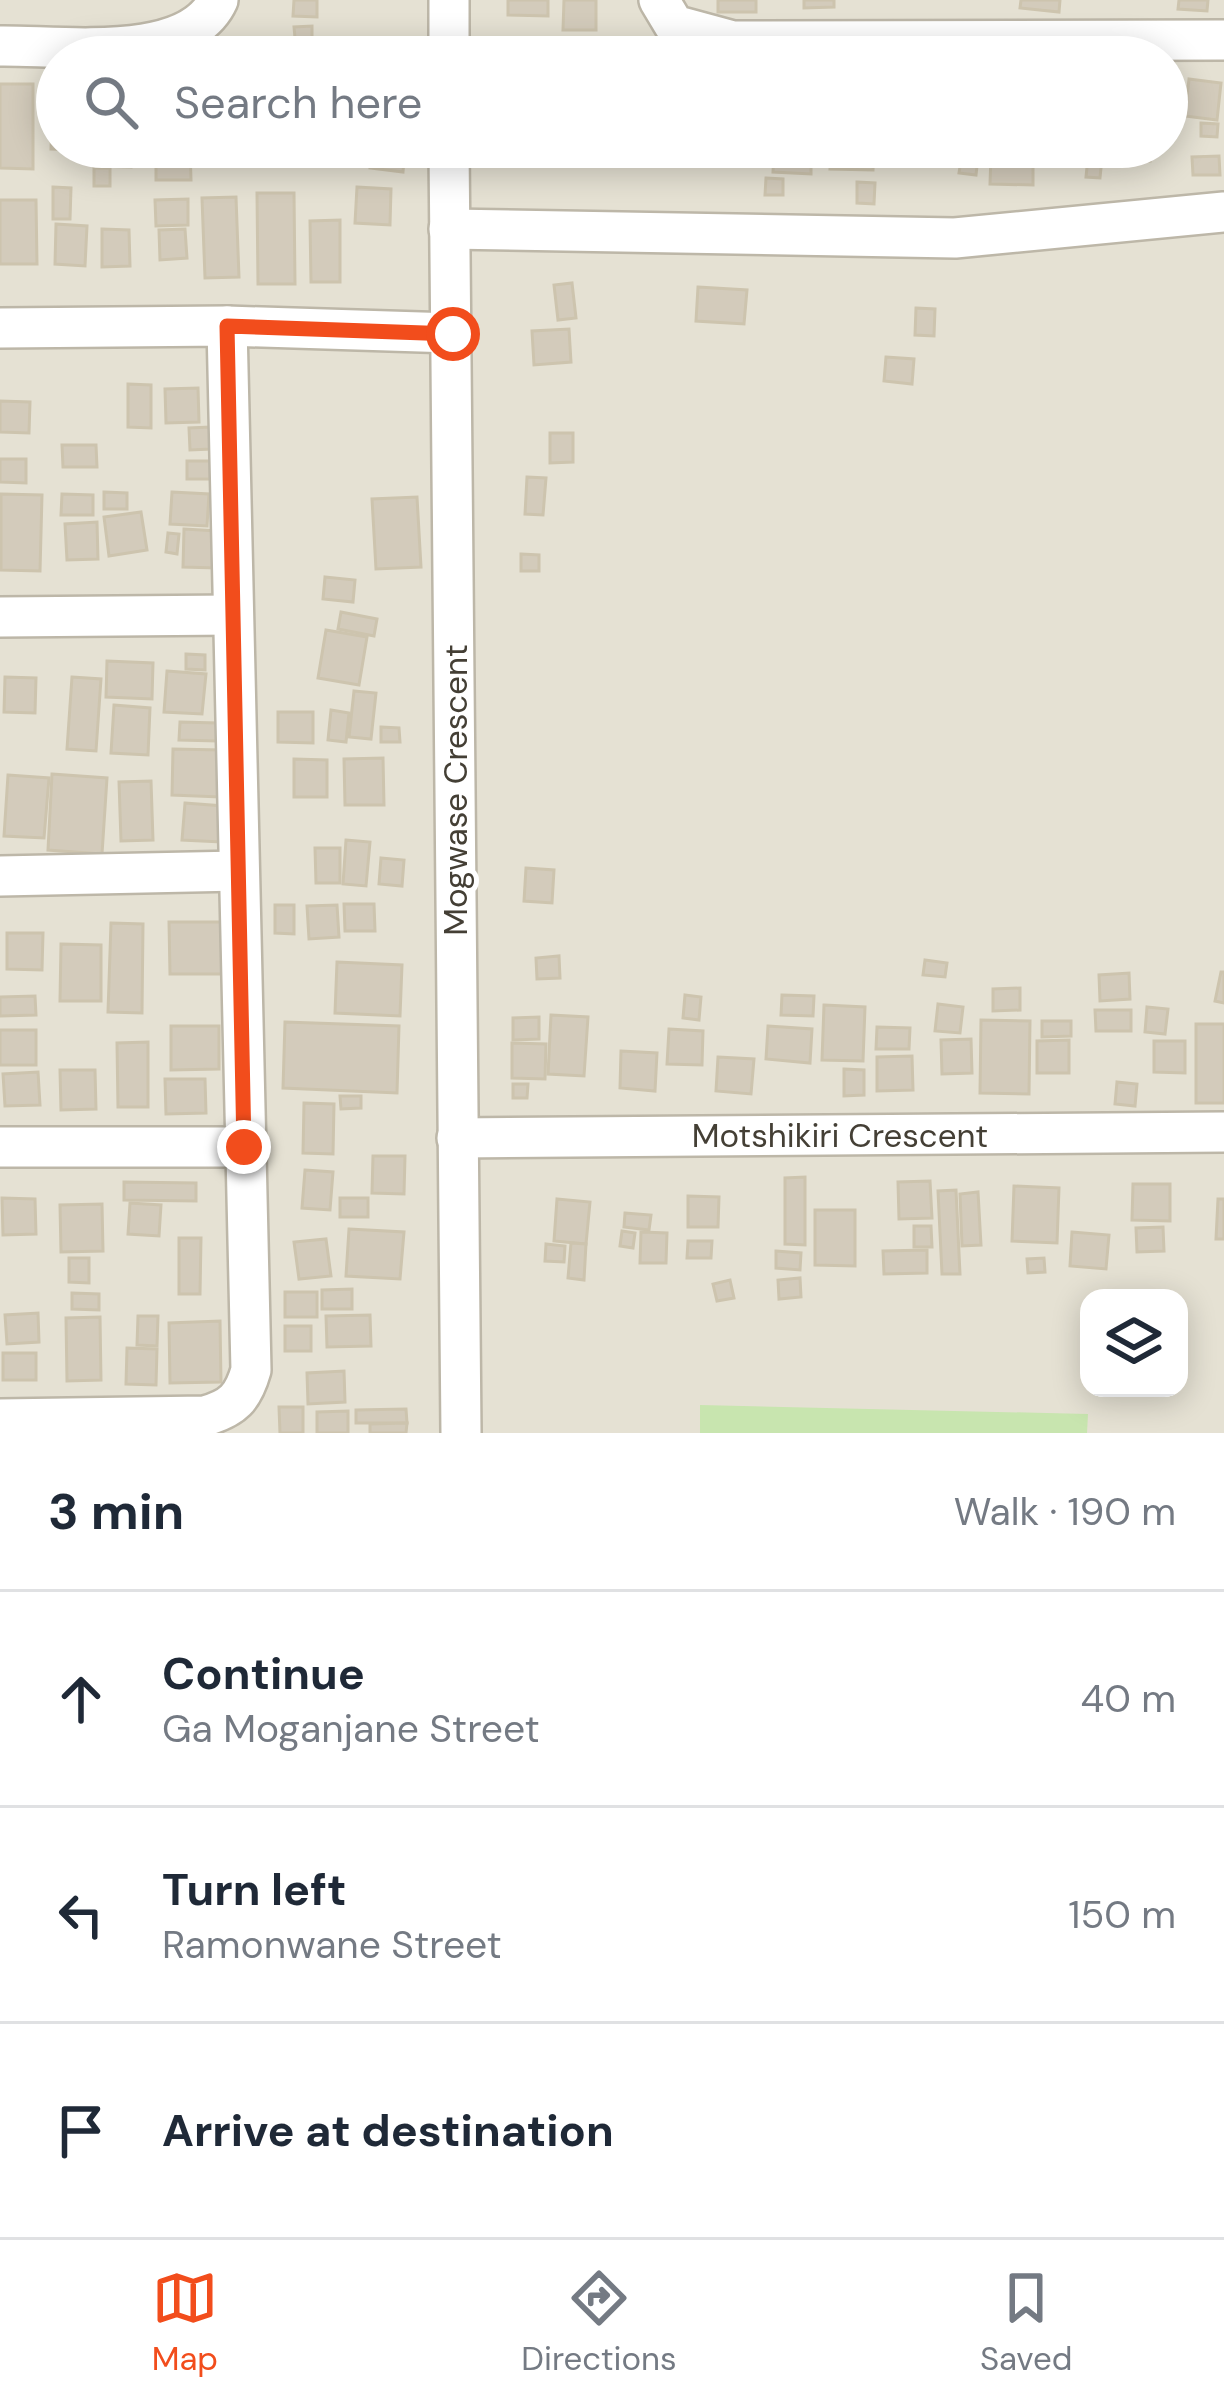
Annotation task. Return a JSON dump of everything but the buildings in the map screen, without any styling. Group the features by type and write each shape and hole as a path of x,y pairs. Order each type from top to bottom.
{"street":[{"path":"449,0 449,36"},
{"path":"175,36 196,28 217,4"},
{"path":"667,12 724,36"},
{"path":"1188,40 1224,40"},
{"path":"0,46 36,46"},
{"name":"Mogwase Crescent","path":"449,168 461,1433"},
{"path":"449,229 955,238 1224,212"},
{"path":"0,1419 205,1416 227,1410 244,1394 253,1345 244,1147 227,326"},
{"path":"0,328 227,326 453,334"},
{"path":"0,617 233,615"},
{"path":"0,875 238,871"},
{"name":"Motshikiri Crescent","path":"457,1138 1224,1132"},
{"path":"0,1148 244,1147"}],"shaded area":[{"path":"0,0 1224,0 1224,1433 0,1433"}],"green space":[{"path":"700,1405 1088,1414 1087,1433 700,1433"}],"route":[{"path":"244,1147 227,326 453,334"}]}
